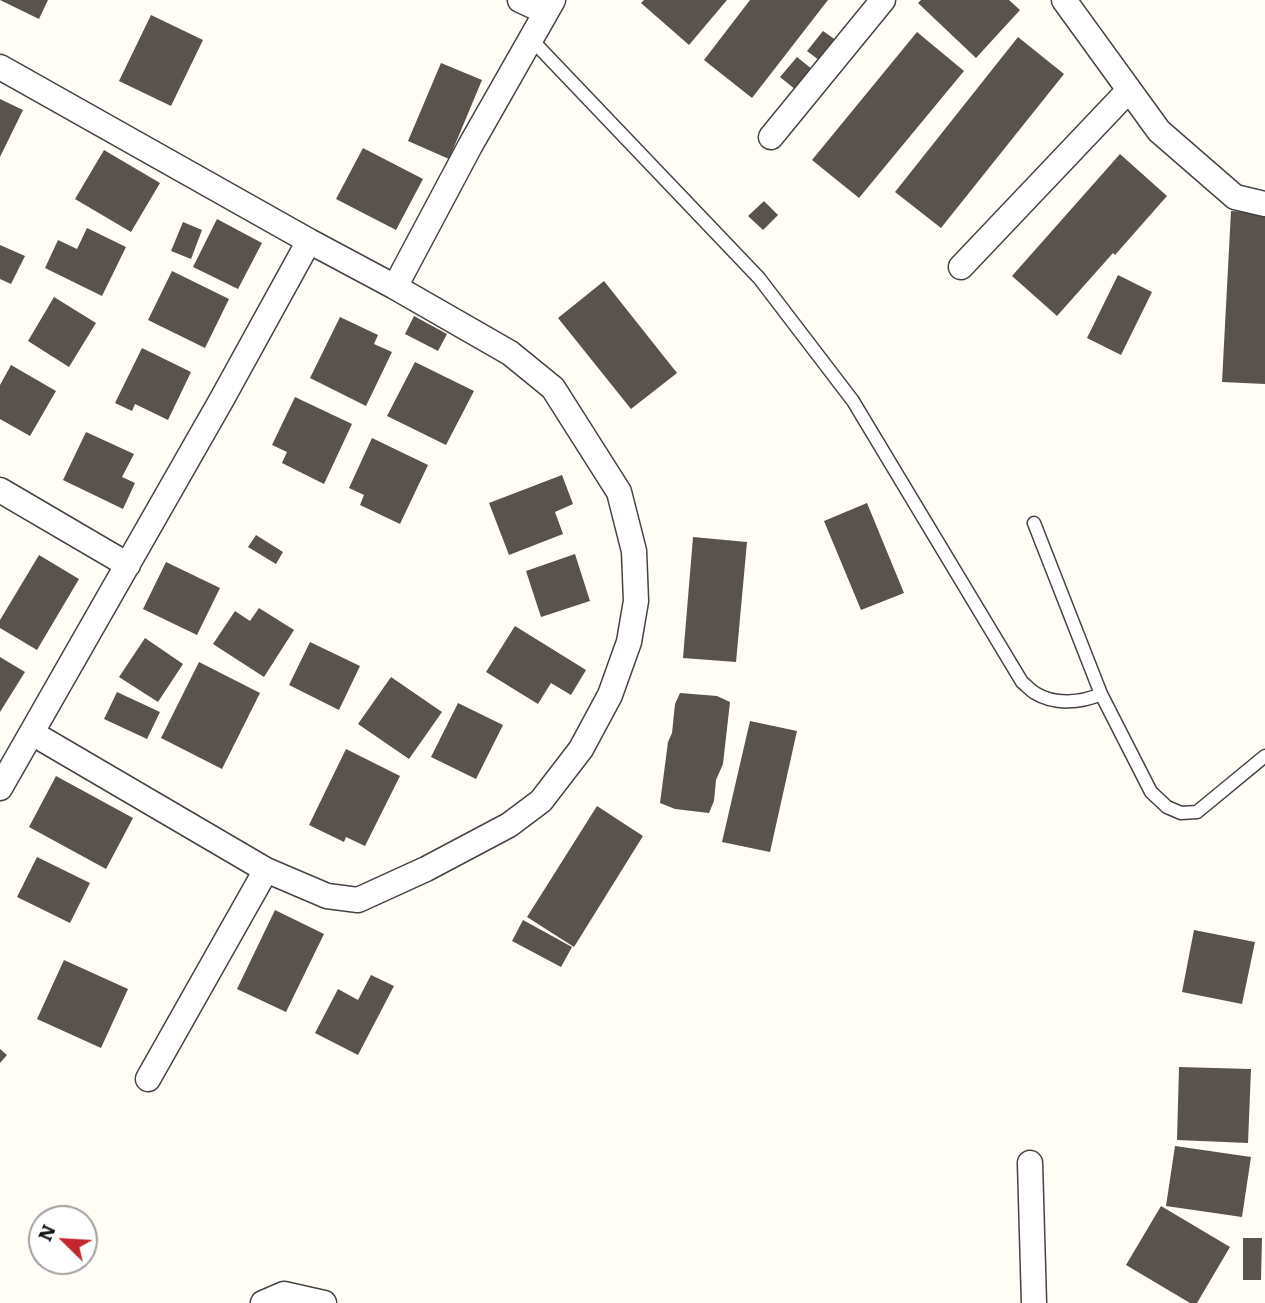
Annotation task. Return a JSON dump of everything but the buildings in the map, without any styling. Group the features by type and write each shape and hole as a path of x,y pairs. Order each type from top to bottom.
{"street":[{"path":"396,287 470,146 550,6 520,0"},
{"path":"771,137 883,0"},
{"path":"1064,0 1159,131 1235,197 1265,204"},
{"path":"0,66 510,353 553,388 620,492 634,551 636,601 629,642 610,695 581,749 541,801 509,825 426,869 358,900 327,896 266,870 32,733"},
{"path":"961,267 1129,90"},
{"path":"0,788 309,241"},
{"path":"0,490 128,565"},
{"path":"148,1079 266,870"},
{"path":"1030,1163 1034,1303"},
{"path":"263,1303 284,1294 324,1303"}],"lane":[{"path":"531,40 759,278 814,349 853,401 1022,682 1036,694 1054,700 1088,700 1101,694"},
{"path":"1034,523 1101,694 1151,792 1167,807 1181,814 1197,812 1265,756"}]}
